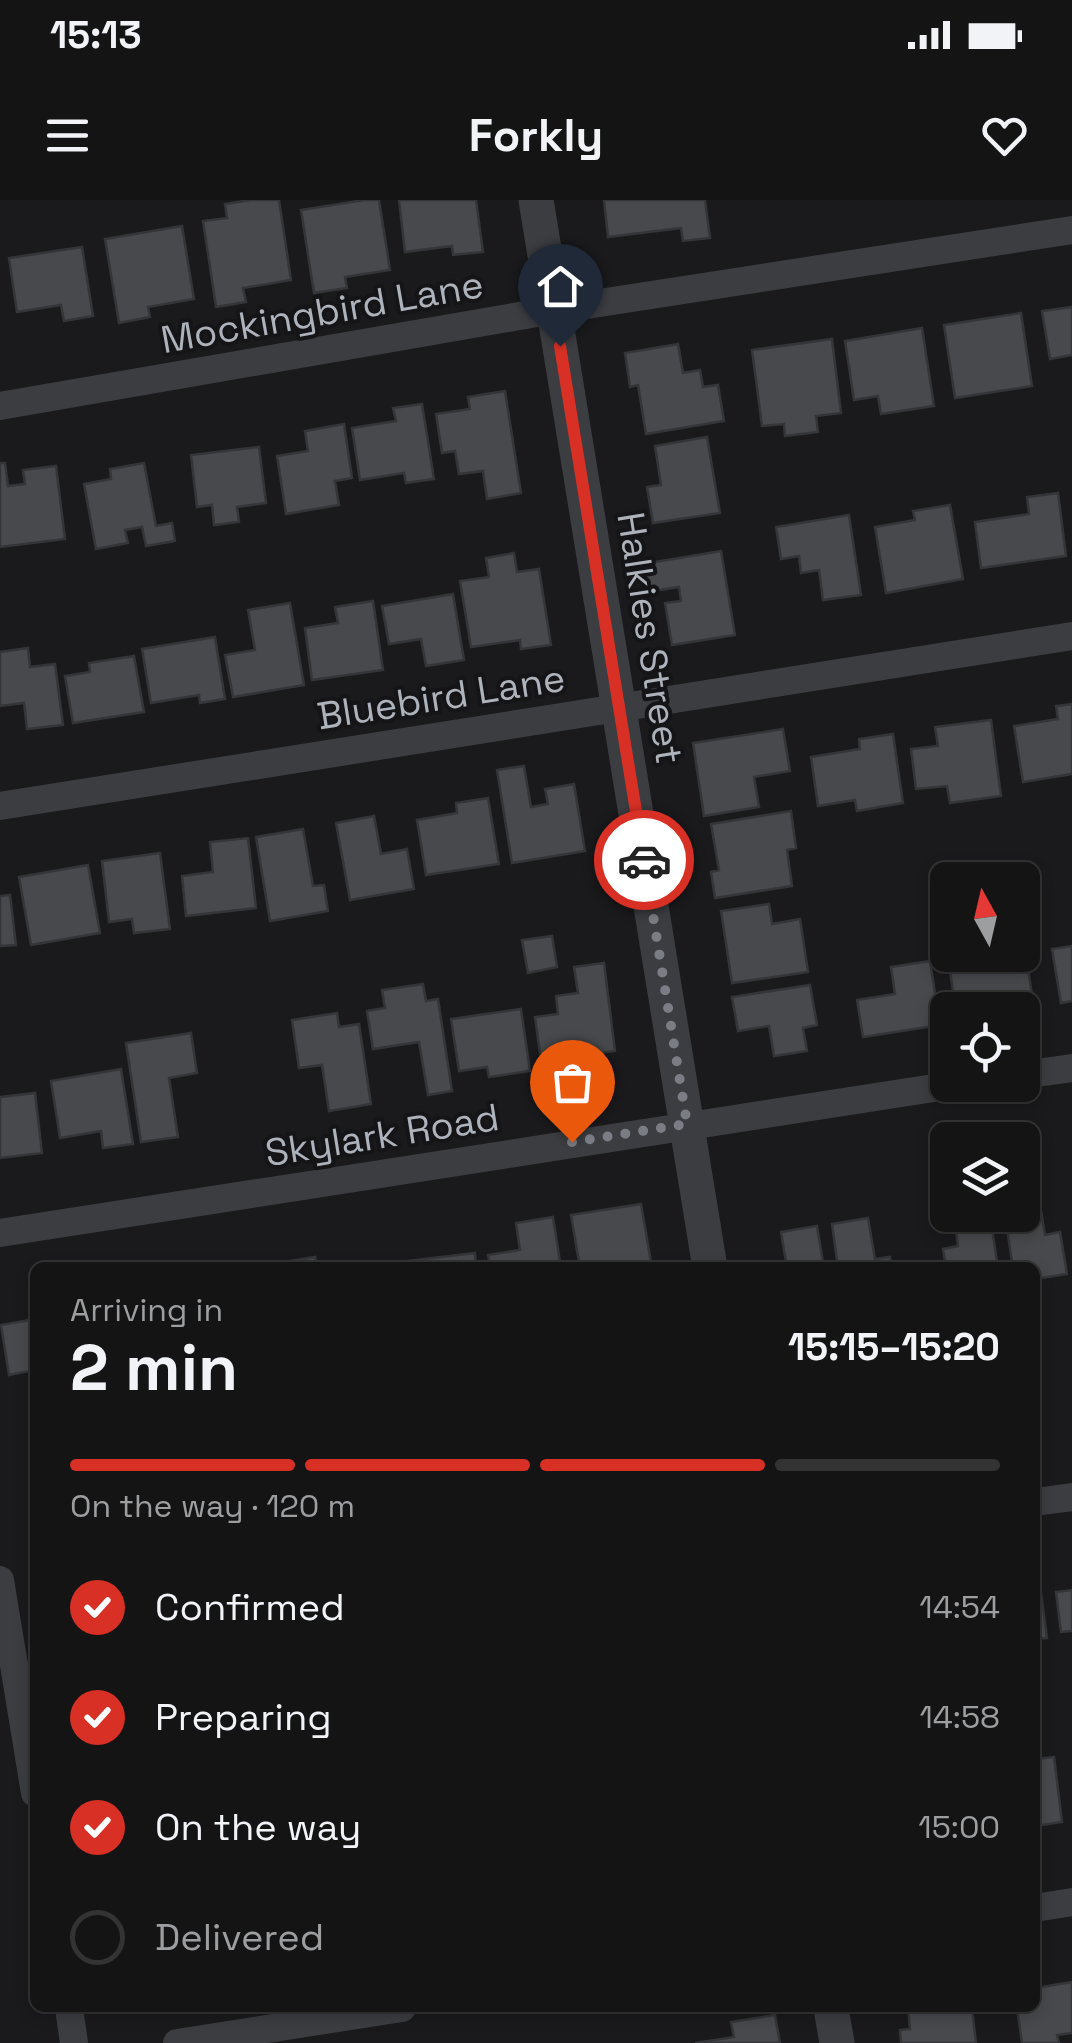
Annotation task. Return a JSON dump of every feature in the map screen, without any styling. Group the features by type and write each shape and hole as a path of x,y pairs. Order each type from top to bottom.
{"street":[{"name":"Halkies Street","path":"536,200 709,1262"},
{"name":"Mockingbird Lane","path":"0,406 554,310 1072,230"},
{"name":"Bluebird Lane","path":"0,806 1072,636"},
{"path":"1040,1072 1072,1068"},
{"name":"Skylark Road","path":"0,1233 930,1088"},
{"path":"1040,1501 1072,1497"},
{"path":"0,1580 25,1664 30,1728"},
{"path":"1040,1907 1072,1902"},
{"path":"70,2012 74,2043"},
{"path":"177,2043 376,2012"},
{"path":"832,2012 837,2043"}],"building":[{"path":"279,200 291,280 243,288 246,302 216,307 203,221 227,218 225,204"},
{"path":"379,200 390,270 345,277 347,288 314,293 301,210"},
{"path":"399,200 476,200 483,252 453,255 452,246 405,252"},
{"path":"604,200 705,200 710,238 683,241 681,228 608,237"},
{"path":"182,226 194,299 148,307 150,317 119,323 105,239"},
{"path":"82,247 93,316 64,321 61,305 17,312 9,258"},
{"path":"1072,307 1072,355 1050,359 1042,311"},
{"path":"1021,313 1032,386 955,398 944,325"},
{"path":"922,328 934,406 881,414 878,396 854,400 845,341"},
{"path":"832,339 841,413 816,416 818,432 785,436 784,424 762,426 752,350"},
{"path":"678,344 683,373 700,370 703,387 718,385 724,421 646,434 638,385 630,387 625,353"},
{"path":"505,391 521,493 487,499 483,471 459,474 455,451 442,453 436,414 470,409 468,397"},
{"path":"422,404 434,479 406,483 404,473 360,480 352,428 396,421 393,408"},
{"path":"344,424 352,478 335,481 339,505 286,514 277,456 308,451 305,431"},
{"path":"707,437 720,513 653,523 647,487 661,485 655,446"},
{"path":"259,447 266,503 237,507 239,522 214,525 212,505 197,507 191,455"},
{"path":"0,463 5,463 8,486 25,484 23,470 56,466 65,539 0,547"},
{"path":"144,463 156,526 172,523 175,541 146,546 142,527 125,530 128,543 96,549 84,484 111,479 110,469"},
{"path":"1058,493 1066,556 981,568 975,522 1029,514 1027,497"},
{"path":"950,505 963,579 886,593 875,527 915,520 913,511"},
{"path":"849,515 861,595 823,600 819,570 801,573 799,556 781,559 776,527"},
{"path":"721,551 735,635 672,645 665,603 681,601 679,587 647,592 643,564"},
{"path":"514,553 517,572 539,569 551,645 521,649 520,640 471,647 460,581 489,577 486,558"},
{"path":"453,594 464,660 426,666 421,639 389,644 382,606"},
{"path":"373,601 383,670 312,680 305,628 338,623 335,607"},
{"path":"290,603 304,685 233,697 225,655 255,650 248,610"},
{"path":"215,637 225,699 200,703 199,695 151,703 142,649"},
{"path":"28,648 30,667 55,664 63,725 27,729 24,703 0,706 0,652"},
{"path":"134,656 144,712 73,723 65,676 90,672 89,663"},
{"path":"1072,704 1072,774 1023,782 1014,726 1058,719 1056,706"},
{"path":"991,720 1001,796 950,803 947,786 916,789 911,749 938,746 935,727"},
{"path":"783,729 790,771 754,777 759,807 704,816 693,743"},
{"path":"893,734 903,803 857,811 855,800 818,806 811,757 860,749 859,739"},
{"path":"524,766 531,807 548,804 545,789 574,784 585,851 512,863 497,770"},
{"path":"488,798 499,864 426,875 417,820 457,813 456,803"},
{"path":"791,811 796,848 787,850 792,886 715,898 711,872 719,870 711,824"},
{"path":"374,816 381,854 407,849 414,889 350,900 336,823"},
{"path":"303,829 313,886 324,885 328,911 270,921 256,837"},
{"path":"248,838 256,908 186,916 182,876 213,872 210,842"},
{"path":"160,853 170,929 134,933 132,919 109,922 102,861"},
{"path":"88,865 100,933 31,945 19,877"},
{"path":"10,895 16,945 0,946 0,896"},
{"path":"769,904 772,924 800,919 808,972 732,983 721,911"},
{"path":"552,936 557,967 528,973 522,940"},
{"path":"1072,946 1072,1001 1061,1003 1052,949"},
{"path":"930,961 935,992 930,992 930,1027 863,1037 857,1000 895,994 891,967"},
{"path":"604,963 615,1051 541,1061 535,1017 558,1014 556,996 578,993 574,967"},
{"path":"950,972 1028,972 1032,992 953,992"},
{"path":"423,984 426,1001 438,999 452,1091 428,1095 419,1042 373,1049 367,1011 385,1008 382,990"},
{"path":"810,985 817,1025 803,1028 807,1051 774,1056 769,1026 738,1031 732,997"},
{"path":"521,1009 530,1071 489,1077 487,1067 459,1071 451,1019"},
{"path":"337,1013 339,1027 359,1024 371,1104 329,1111 322,1065 299,1068 292,1020"},
{"path":"191,1033 197,1073 169,1078 178,1137 141,1142 126,1043"},
{"path":"121,1069 133,1144 103,1148 101,1131 60,1138 51,1081"},
{"path":"35,1093 42,1153 0,1158 0,1097"},
{"path":"641,1204 651,1262 579,1262 571,1215"},
{"path":"1040,1204 1045,1235 1060,1232 1067,1274 1040,1278 1040,1262 1012,1262 1008,1232 1040,1232"},
{"path":"553,1217 560,1262 489,1262 488,1255 520,1250 516,1223"},
{"path":"868,1218 875,1259 890,1257 891,1262 837,1262 832,1224"},
{"path":"817,1226 823,1262 786,1262 781,1232"},
{"path":"956,1232 993,1232 997,1262 945,1262 943,1249 958,1246"},
{"path":"475,1253 476,1262 407,1262"},
{"path":"315,1257 316,1262 284,1262"},
{"path":"30,1320 30,1371 9,1375 1,1325"},
{"path":"1040,1585 1047,1638 1040,1639"},
{"path":"1072,1590 1072,1631 1061,1632 1056,1592"},
{"path":"1054,1757 1062,1822 1040,1825 1040,1758"},
{"path":"1072,1982 1072,2033 1057,2035 1059,2043 1022,2043 1018,2012 1040,2012 1040,1987"},
{"path":"908,2012 972,2012 976,2043 901,2043 900,2030 910,2029"},
{"path":"775,2015 780,2043 695,2043 734,2037 731,2022"}],"way so far":[{"path":"572,1142 687,1124 644,860"}],"route":[{"path":"560,346 644,860"}]}
